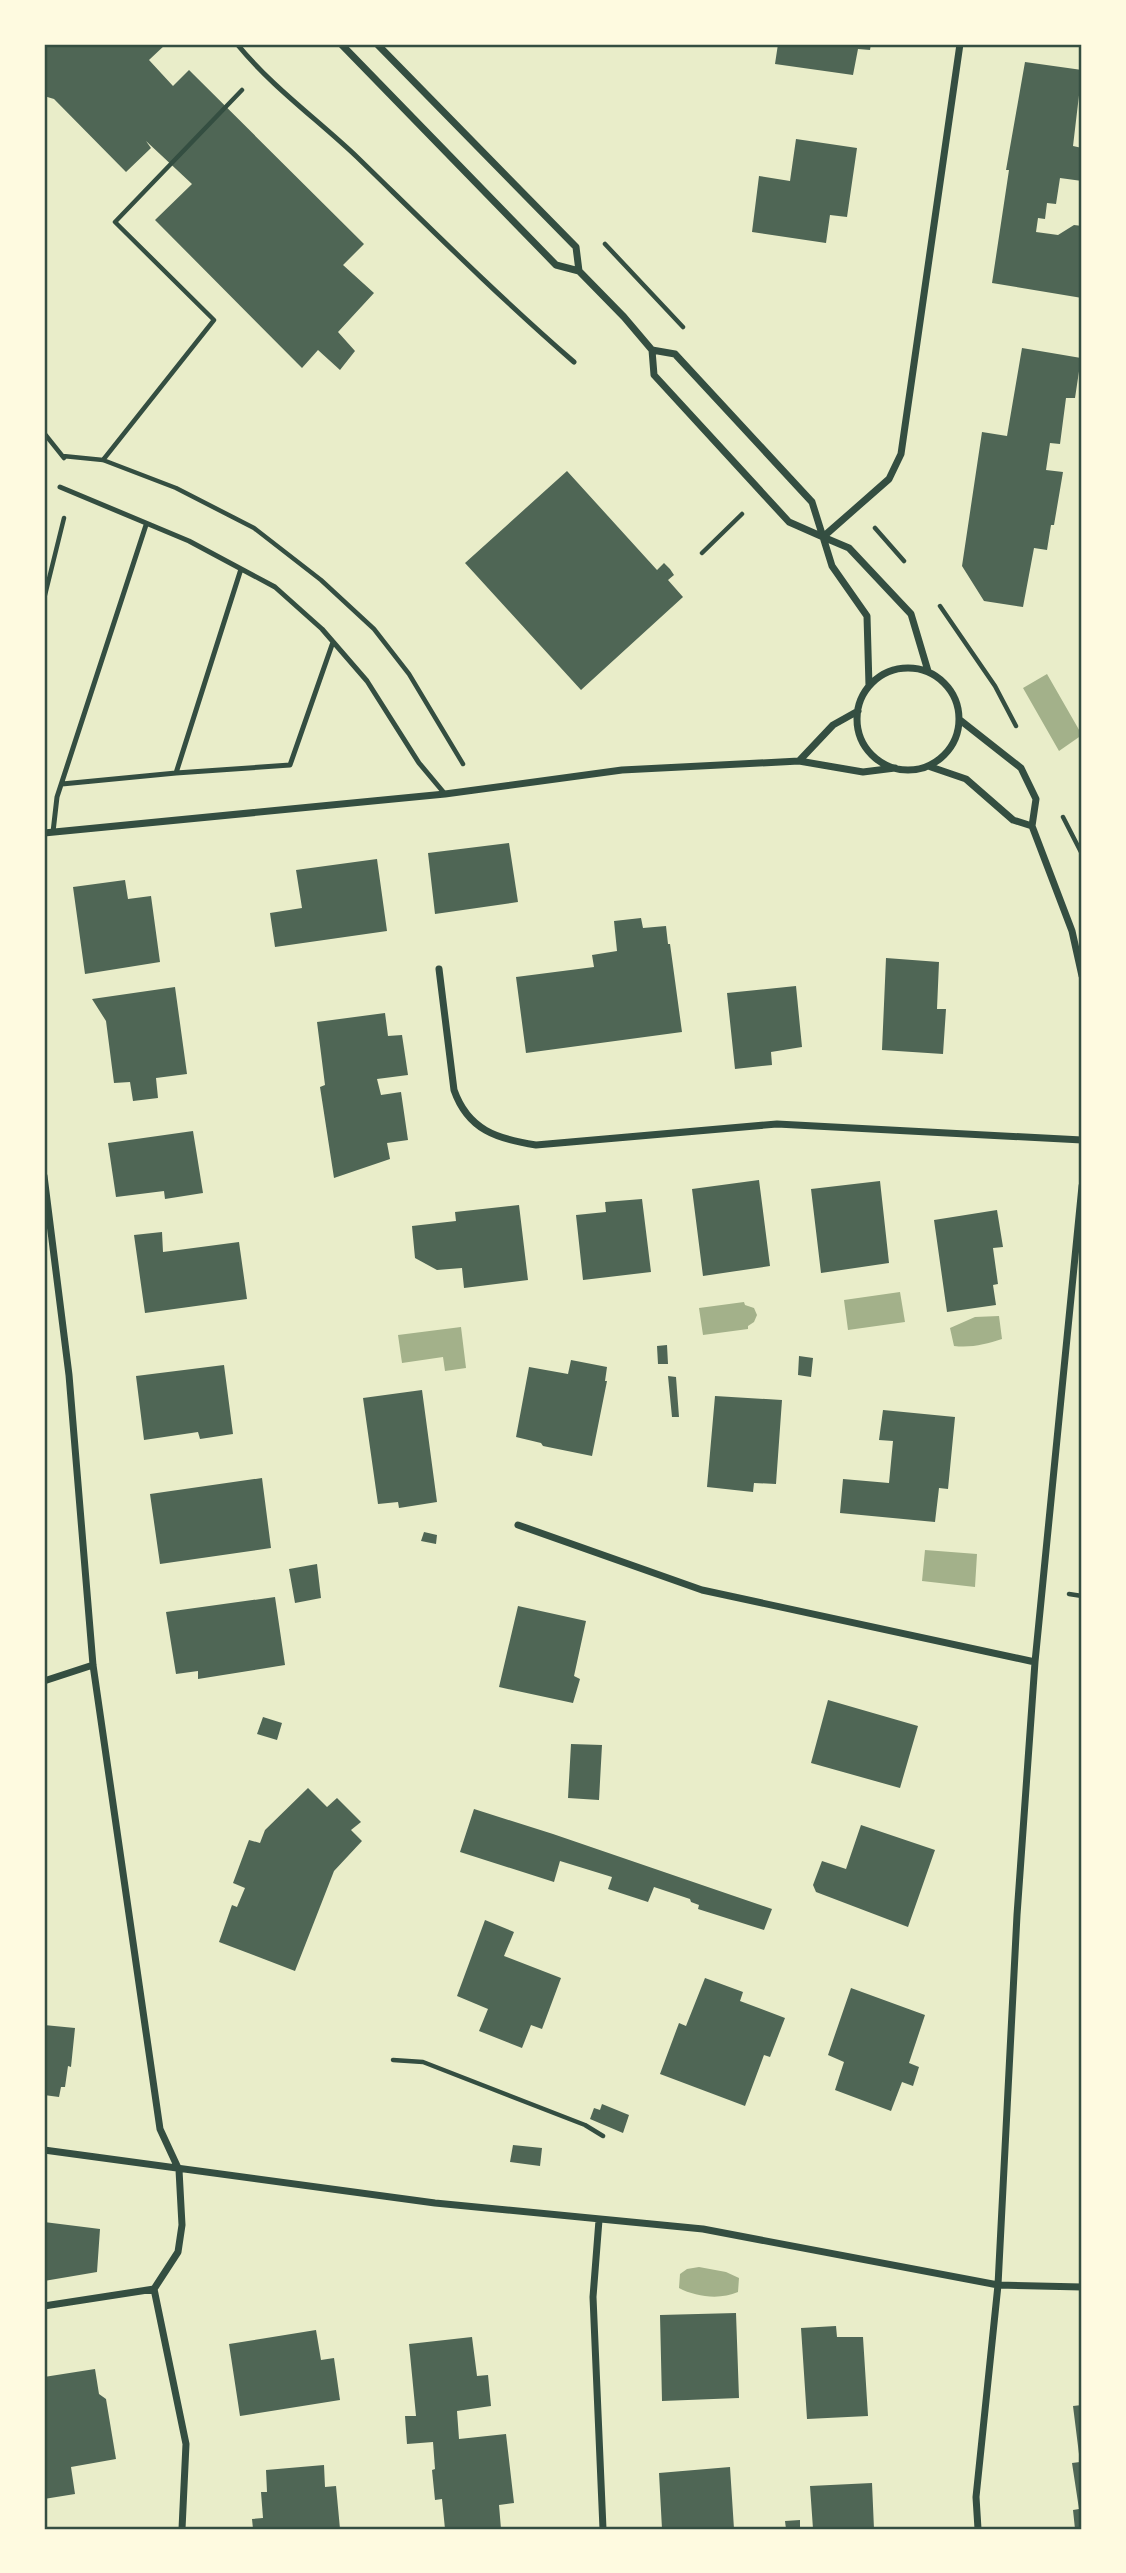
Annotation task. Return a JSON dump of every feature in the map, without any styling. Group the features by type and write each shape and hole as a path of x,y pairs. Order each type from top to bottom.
{"street":[{"path":"341,44 556,265 579,271 652,350 675,354 812,502 832,566 867,616 869,686"},
{"path":"377,44 576,247 579,271"},
{"path":"823,537 889,479 901,454 960,44"},
{"path":"652,350 654,375 789,522 849,548 911,614 928,671"},
{"path":"44,833 445,793 622,769 799,761 863,772 895,768 912,770 929,766 941,758 951,747 960,720 951,690 941,679 928,671 896,669 881,675 869,686 862,698 858,711 860,733 870,752 881,762 895,768"},
{"path":"799,761 833,725 858,711"},
{"path":"960,720 1021,768 1036,799 1032,826 1072,931 1082,976"},
{"path":"929,766 966,779 1013,820 1032,826"},
{"path":"1072,931 1082,931"},
{"path":"439,969 454,1090 460,1109 471,1121 509,1141 536,1145 777,1124 1082,1140"},
{"path":"44,1176 68,1375 93,1665 160,2129 179,2169 182,2225 178,2252 154,2289 186,2444 182,2529"},
{"path":"978,2529 976,2497 998,2285 1017,1915 1035,1662 1082,1186"},
{"path":"518,1525 702,1590 1035,1662"},
{"path":"44,1681 93,1665"},
{"path":"44,2150 435,2203 703,2229 998,2285 1082,2287"},
{"path":"599,2220 593,2297 603,2529"},
{"path":"44,2306 154,2289"}],"lane":[{"path":"237,44 260,72 355,155 468,267 574,362"},
{"path":"60,487 189,541 275,587 322,629 367,681 419,762 445,793"},
{"path":"53,832 57,797 146,525"},
{"path":"176,773 241,569"},
{"path":"62,784 290,765 333,642"}],"path":[{"path":"63,456 103,460 214,320 115,222 260,72"},
{"path":"44,599 71,490"},
{"path":"702,553 742,514"},
{"path":"393,2060 423,2062 585,2125 603,2136"}],"shaded area":[{"path":"1047,674 1082,735 1059,751 1023,688"},
{"path":"900,1292 905,1322 848,1330 844,1300"},
{"path":"744,1302 754,1308 757,1315 748,1329 703,1335 699,1308"},
{"path":"999,1316 1002,1339 973,1346 954,1346 950,1328 975,1317"},
{"path":"461,1327 466,1368 445,1371 443,1357 402,1363 398,1335"},
{"path":"925,1550 977,1554 975,1587 922,1581"},
{"path":"699,2267 726,2272 739,2278 738,2292 724,2296 708,2296 679,2288 680,2274 687,2269"}],"building":[{"path":"44,44 166,44 149,60 173,86 189,70 364,244 343,265 374,293 338,332 355,351 340,370 318,350 302,368 155,220 192,184 146,141 151,148 126,172 54,99 44,96"},
{"path":"778,44 871,44 870,50 858,49 853,75 775,64"},
{"path":"1025,62 1082,70 1073,146 1082,148 1082,181 1060,178 1056,204 1047,203 1045,219 1038,218 1036,232 1058,235 1074,225 1082,226 1082,298 992,283 1009,170 1006,170"},
{"path":"796,139 857,148 847,217 830,215 826,243 752,232 759,176 790,181"},
{"path":"1022,348 1081,358 1075,398 1066,398 1060,444 1050,443 1046,470 1063,472 1054,525 1051,525 1047,550 1034,548 1023,607 984,601 962,566 982,432 1007,436"},
{"path":"567,471 657,570 664,563 670,569 674,575 668,580 683,597 581,690 465,563"},
{"path":"509,843 518,902 435,914 428,853"},
{"path":"377,859 387,931 275,947 270,913 302,908 296,870"},
{"path":"125,880 128,899 151,896 160,962 85,974 73,887"},
{"path":"641,918 643,928 666,926 682,1032 526,1053 516,977 594,967 592,955 617,951 614,921"},
{"path":"886,958 939,962 937,1009 946,1009 943,1054 882,1050"},
{"path":"796,986 802,1047 771,1052 772,1065 735,1069 727,993"},
{"path":"175,987 187,1074 156,1078 158,1098 133,1101 130,1082 114,1083 106,1021 92,999"},
{"path":"385,1013 388,1036 402,1035 408,1075 377,1079 381,1095 401,1092 408,1140 387,1143 390,1159 334,1178 320,1087 325,1085 317,1022"},
{"path":"193,1131 203,1193 165,1199 164,1191 116,1197 108,1143"},
{"path":"759,1180 770,1266 703,1276 692,1189"},
{"path":"880,1181 889,1263 821,1273 811,1189"},
{"path":"642,1199 651,1272 583,1280 576,1215 606,1212 605,1202"},
{"path":"519,1205 528,1280 464,1288 462,1268 437,1270 415,1258 412,1226 456,1221 455,1212"},
{"path":"997,1210 1003,1247 993,1248 998,1284 993,1285 996,1305 947,1312 934,1220"},
{"path":"162,1232 163,1252 239,1242 247,1299 145,1313 134,1235"},
{"path":"667,1345 668,1364 658,1364 657,1346"},
{"path":"799,1356 813,1358 811,1377 798,1375"},
{"path":"571,1360 607,1367 607,1381 592,1456 543,1446 541,1443 516,1437 529,1367 568,1374"},
{"path":"224,1365 233,1434 200,1439 198,1432 144,1440 136,1376"},
{"path":"668,1376 676,1377 679,1417 672,1417"},
{"path":"422,1390 437,1502 399,1508 398,1502 378,1504 363,1398"},
{"path":"715,1396 782,1400 776,1484 754,1483 753,1492 707,1487"},
{"path":"883,1410 955,1417 948,1489 939,1488 935,1522 840,1513 843,1479 889,1483 893,1441 879,1440"},
{"path":"262,1478 271,1548 160,1564 150,1494"},
{"path":"424,1532 437,1535 436,1544 421,1541"},
{"path":"317,1564 321,1598 295,1603 289,1569"},
{"path":"275,1597 285,1665 198,1679 198,1671 176,1674 166,1612"},
{"path":"518,1606 586,1621 574,1676 580,1679 573,1703 499,1687"},
{"path":"828,1700 918,1726 900,1788 811,1763"},
{"path":"263,1717 282,1723 277,1740 257,1734"},
{"path":"571,1744 602,1745 599,1800 568,1798"},
{"path":"308,1788 327,1807 337,1798 361,1822 351,1830 362,1841 334,1871 295,1971 219,1942 232,1905 237,1907 245,1888 233,1883 249,1840 260,1843 265,1830"},
{"path":"474,1809 772,1909 764,1930 698,1909 699,1905 690,1899 654,1887 648,1902 608,1889 612,1877 560,1861 554,1882 460,1852"},
{"path":"861,1825 935,1850 908,1927 816,1892 813,1885 822,1861 846,1869"},
{"path":"485,1920 514,1932 504,1956 561,1978 542,2029 531,2025 522,2048 479,2031 488,2009 457,1996"},
{"path":"705,1978 743,1992 740,2001 785,2018 770,2057 764,2055 745,2106 660,2074 679,2023 686,2026"},
{"path":"851,1988 925,2015 909,2063 919,2067 913,2086 902,2082 891,2111 835,2090 844,2062 828,2055"},
{"path":"44,2025 75,2028 71,2067 68,2066 65,2087 61,2087 59,2097 44,2095"},
{"path":"602,2104 629,2115 623,2133 590,2119 594,2108 600,2110"},
{"path":"513,2145 542,2148 540,2166 510,2162"},
{"path":"44,2222 100,2229 97,2272 44,2281"},
{"path":"736,2313 739,2398 662,2401 660,2315"},
{"path":"836,2326 837,2337 863,2337 868,2416 807,2419 801,2328"},
{"path":"316,2330 321,2360 334,2358 340,2400 240,2416 229,2344"},
{"path":"472,2337 477,2376 488,2375 491,2406 457,2411 459,2439 506,2434 514,2503 499,2505 501,2529 445,2529 442,2499 435,2500 433,2442 407,2444 405,2416 416,2416 409,2344"},
{"path":"95,2369 99,2394 106,2399 116,2459 71,2467 75,2494 44,2499 44,2377"},
{"path":"1082,2405 1082,2529 1075,2529 1073,2510 1079,2509 1072,2463 1080,2462 1073,2406"},
{"path":"324,2465 325,2487 336,2486 340,2529 253,2529 252,2519 263,2518 261,2492 267,2492 266,2470"},
{"path":"730,2467 734,2529 662,2529 659,2473"},
{"path":"872,2483 874,2529 813,2529 810,2486"},
{"path":"800,2520 800,2529 786,2529 785,2521"}]}
